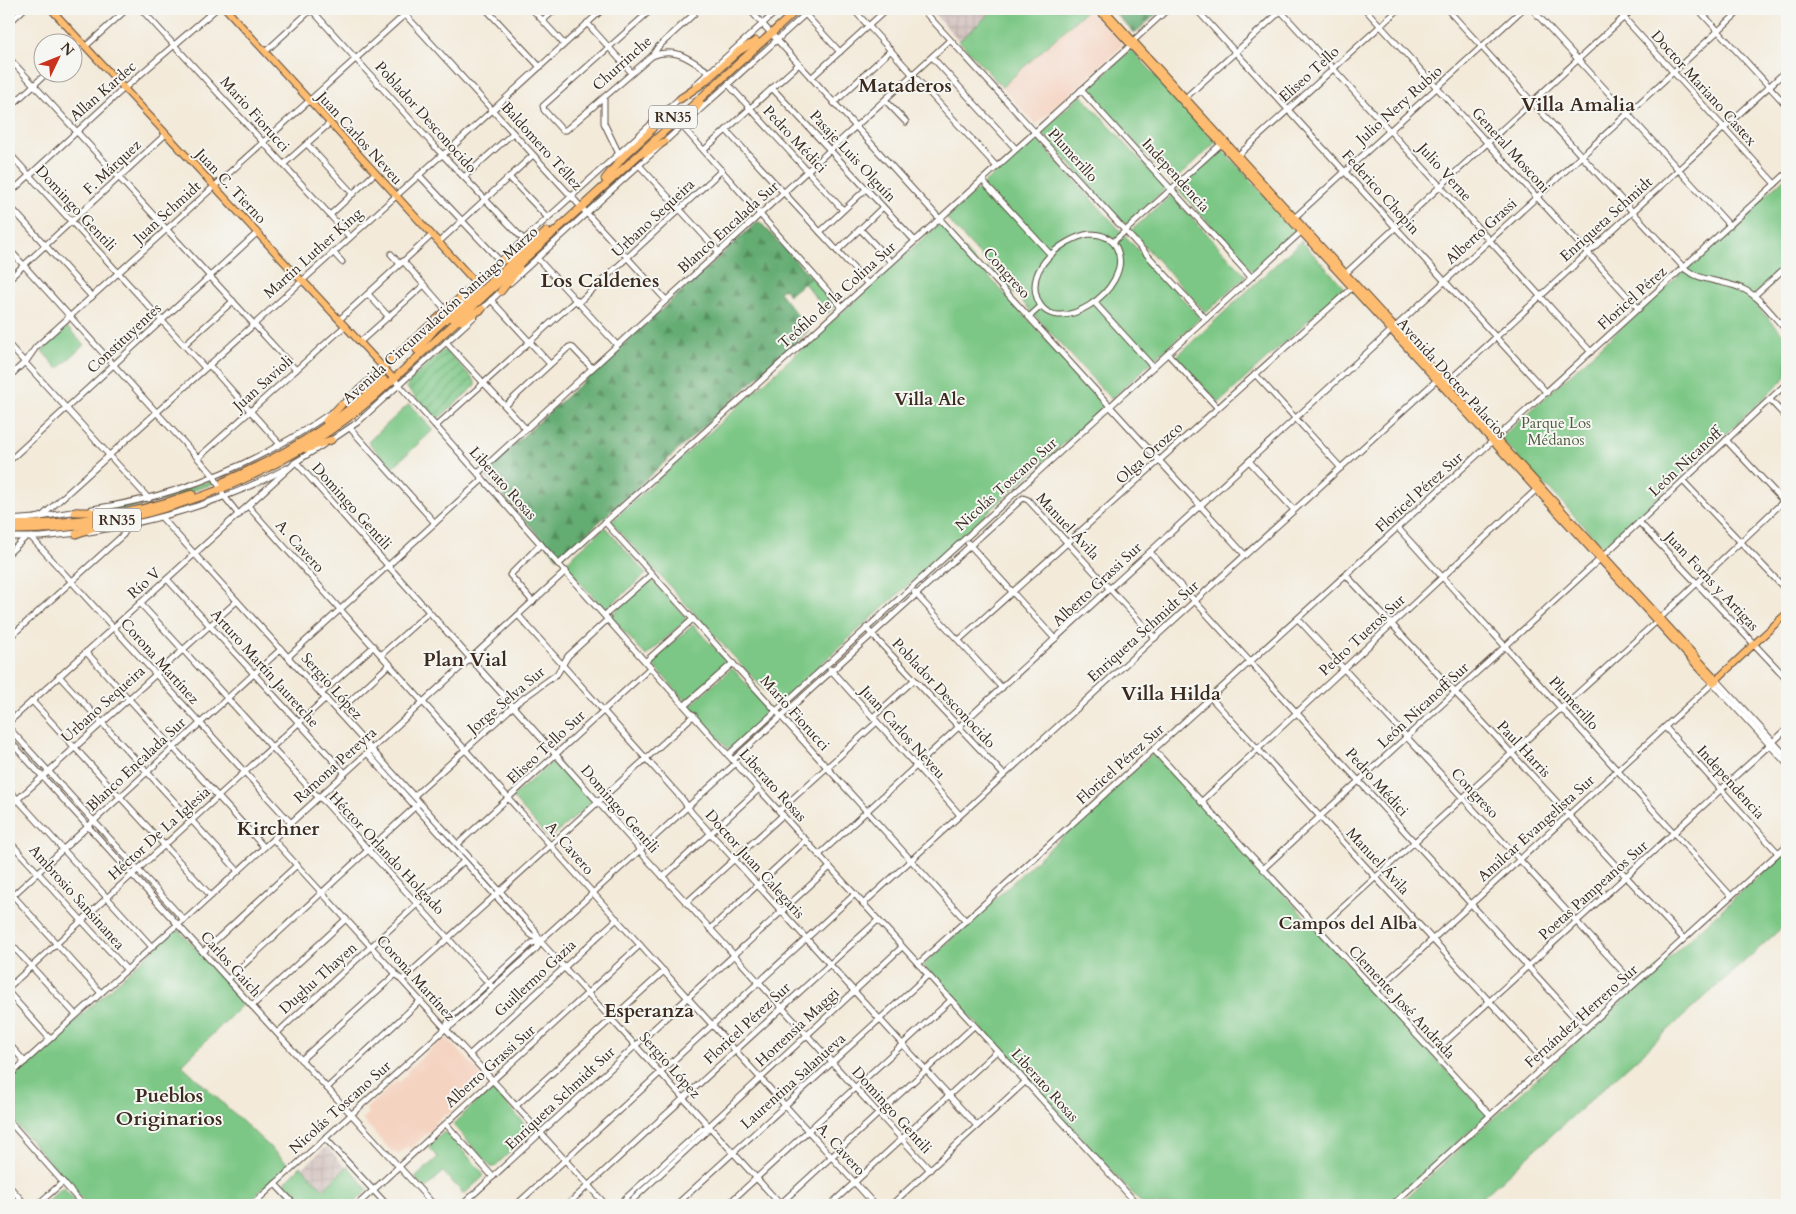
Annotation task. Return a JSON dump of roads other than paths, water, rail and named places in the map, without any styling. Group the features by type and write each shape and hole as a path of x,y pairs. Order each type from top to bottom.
{"highway":[{"name":"Avenida Circunvalación Santiago Marzo","path":"418,353 552,234 605,179 791,9"},
{"name":"Avenida Circunvalación Santiago Marzo","path":"9,525 76,521 162,504 243,479 273,465 315,439 357,410 554,225 600,190 741,60 767,29 785,20 798,9"},
{"path":"785,20 804,11"},
{"path":"680,99 705,82 739,51 756,41"},
{"path":"682,126 703,99 733,71 741,60"},
{"path":"605,179 623,156 649,133 660,117"},
{"path":"600,190 648,151 664,142"},
{"path":"500,261 512,257 540,233 554,225"},
{"path":"501,292 515,272 542,247 552,234"},
{"path":"418,353 434,330 460,306 473,286"},
{"path":"418,353 440,340 464,318 482,309"},
{"name":"Avenida Circunvalación Santiago Marzo","path":"9,530 61,528 137,516 181,503 220,486 277,457 346,412 392,377"},
{"path":"277,457 291,444 328,420 341,405"},
{"path":"243,479 275,467 308,448 331,440"},
{"path":"75,512 110,512 145,505 162,504"},
{"path":"76,534 92,527 124,521 137,516"}],"main road":[{"name":"Juan C. Tierno","path":"51,9 392,377"},
{"name":"Juan Carlos Neveu","path":"226,9 439,242 473,286"},
{"name":"Avenida Doctor Palacios","path":"1098,9 1132,43 1715,681"},
{"name":"Avenida Doctor Palacios","path":"1104,9 1132,43"},
{"name":"Avenida Doctor Palacios","path":"1184,100 1221,144 1236,157"},
{"name":"Avenida Doctor Palacios","path":"1293,219 1301,232 1344,275"},
{"path":"383,367 473,286"},
{"path":"1715,681 1787,614"}],"street":[{"path":"9,23 24,9"},
{"path":"84,44 127,9"},
{"name":"Mario Fiorucci","path":"141,9 350,237"},
{"name":"Allan Kardec","path":"9,194 124,88 216,9"},
{"path":"265,52 311,9"},
{"name":"Poblador Desconocido","path":"311,9 442,154 524,240"},
{"name":"Baldomero Téllez","path":"400,9 666,300"},
{"name":"Juan Schmidt","path":"9,376 25,362 35,348 70,316 411,9"},
{"path":"486,9 540,67"},
{"path":"532,9 564,44"},
{"path":"543,20 556,9"},
{"name":"Martin Luther King","path":"41,517 603,9"},
{"path":"609,47 652,9"},
{"name":"Congreso","path":"749,9 1246,555"},
{"path":"473,286 709,72 767,29 780,9"},
{"path":"9,537 76,534 162,518 224,496 270,476 350,428 776,40 804,11 810,9"},
{"path":"853,9 997,166"},
{"path":"812,78 887,9"},
{"name":"Plumerillo","path":"922,9 1206,319"},
{"name":"Teófilo de la Colina Sur","path":"559,564 1168,9"},
{"name":"Federico Chopin","path":"1196,9 1546,393"},
{"path":"1184,100 1281,9"},
{"name":"Julio Verne","path":"1281,9 1591,352"},
{"name":"General Mosconi","path":"1365,9 1638,309"},
{"name":"Eliseo Tello","path":"1236,157 1400,9"},
{"path":"1447,9 1684,267 1704,278 1742,288 1754,296 1787,331"},
{"name":"Julio Nery Rubio","path":"1293,219 1524,9"},
{"path":"1532,9 1730,226"},
{"name":"Doctor Mariano Castex","path":"1616,9 1775,184"},
{"path":"1344,275 1633,9"},
{"path":"1698,9 1787,106"},
{"name":"Alberto Grassi","path":"1393,329 1742,9"},
{"name":"Churrinche","path":"609,47 543,107 564,130 652,56 658,47 694,11"},
{"path":"804,11 840,52"},
{"path":"587,23 632,73"},
{"name":"Blanco Encalada Sur","path":"478,473 950,40"},
{"path":"834,103 891,50"},
{"path":"652,56 664,52 680,54 709,72"},
{"path":"932,57 1016,149"},
{"path":"9,58 296,370"},
{"path":"704,150 799,64"},
{"name":"Enriqueta Schmidt","path":"1444,384 1787,70"},
{"path":"9,108 37,82"},
{"name":"Pedro Médici","path":"728,84 843,210"},
{"name":"Pasaje Luis Olguín","path":"772,88 915,241"},
{"name":"Independencia","path":"1081,90 1251,278"},
{"path":"604,98 604,123 619,154"},
{"path":"885,100 906,122"},
{"path":"284,164 330,123"},
{"path":"682,126 842,307"},
{"path":"726,130 868,284"},
{"path":"464,177 513,133"},
{"name":"F. Márquez","path":"9,279 166,134"},
{"path":"307,144 352,194"},
{"path":"1113,242 1221,144"},
{"name":"Domingo Gentili","path":"9,154 184,345 279,443"},
{"path":"439,242 533,155"},
{"path":"639,165 719,252"},
{"name":"Urbano Sequeira","path":"436,426 530,342 628,259 722,170"},
{"path":"330,215 375,173"},
{"name":"Floricel Pérez","path":"1495,440 1787,173"},
{"path":"419,175 500,261"},
{"path":"510,177 548,218"},
{"path":"982,180 1051,255"},
{"path":"820,232 866,189"},
{"path":"9,205 92,297"},
{"path":"837,251 884,207"},
{"path":"860,229 891,262"},
{"name":"Nicolás Toscano Sur","path":"728,755 1301,232"},
{"name":"Constituyentes","path":"9,461 257,233"},
{"path":"339,320 432,235"},
{"path":"1083,235 1099,235 1113,242 1119,255 1118,271 1107,290 1094,302 1077,312 1064,315 1051,313 1041,306 1036,295 1036,282 1040,270 1051,255 1064,243 1083,235"},
{"path":"9,248 214,476 224,496 239,514"},
{"path":"333,252 342,262"},
{"path":"392,254 424,285 446,310"},
{"path":"537,258 617,345"},
{"path":"1754,296 1787,266"},
{"path":"360,342 424,285"},
{"name":"Olga Orozco","path":"958,640 1354,286"},
{"path":"368,294 389,317"},
{"path":"492,300 550,364"},
{"path":"184,345 233,301"},
{"path":"1094,302 1153,367"},
{"path":"1030,317 1041,306"},
{"name":"Juan Savioli","path":"198,458 345,326"},
{"name":"Alberto Grassi Sur","path":"819,855 1393,329"},
{"path":"446,342 526,429"},
{"path":"9,345 149,499"},
{"path":"505,406 568,348 571,347 592,368"},
{"path":"1168,354 1218,408"},
{"path":"9,512 12,519 41,517 149,499 189,486 244,463 309,426 341,405 383,367"},
{"path":"1256,374 1341,468"},
{"name":"Liberato Rosas","path":"392,377 759,790 1138,1205"},
{"name":"Enriqueta Schmidt Sur","path":"863,904 1439,379"},
{"name":"León Nicanoff","path":"1602,557 1787,383"},
{"path":"1770,400 1787,418"},
{"path":"350,428 435,523"},
{"name":"Floricel Pérez Sur","path":"918,964 1495,440"},
{"path":"1319,929 1786,501 1726,440"},
{"name":"Domingo Gentili","path":"296,462 514,706 686,903 930,1170"},
{"name":"Río V","path":"9,722 296,462"},
{"path":"1249,462 1294,510"},
{"path":"288,657 483,479"},
{"path":"1683,481 1787,591"},
{"name":"Pedro Tueros Sur","path":"1201,802 1539,488"},
{"name":"Nicolás Toscano Sur","path":"252,1205 537,948 540,941 688,807 781,717 1024,498"},
{"name":"Manuel Ávila","path":"1024,498 1068,543 1154,638"},
{"name":"A. Cavero","path":"248,506 593,893 875,1205"},
{"name":"Sergio López","path":"162,518 535,930 540,941"},
{"name":"Mario Fiorucci","path":"605,522 966,921"},
{"name":"Juan Forns y Artigas","path":"1639,522 1787,679"},
{"path":"9,638 123,536 129,525"},
{"name":"Plumerillo","path":"1398,528 1732,896"},
{"path":"9,552 28,537"},
{"name":"Corona Martínez","path":"28,537 72,582 291,823"},
{"path":"964,539 1056,639"},
{"path":"533,602 510,575 541,544"},
{"name":"Pedro Médici","path":"1150,552 1585,1029"},
{"name":"León Nicanoff Sur","path":"1263,869 1602,557"},
{"name":"Ramona Pereyra","path":"9,1076 211,896 566,571"},
{"name":"Jorge Selva Sur","path":"414,796 514,706 557,674 568,656 652,574"},
{"name":"Paul Harris","path":"1346,575 1684,939"},
{"name":"Arturo Martín Jauretche","path":"167,579 345,773"},
{"path":"910,588 1002,688"},
{"name":"Urbano Sequeira","path":"9,807 237,601"},
{"name":"Héctor Orlando Holgado","path":"140,604 369,850 493,988"},
{"path":"381,654 429,612"},
{"name":"Doctor Juan Calegaris","path":"518,615 711,834 977,1126"},
{"path":"646,661 693,619"},
{"name":"Congreso","path":"1298,619 1634,984"},
{"name":"Poblador Desconocido","path":"866,628 1004,776"},
{"name":"Héctor De La Iglesia","path":"9,987 298,723 374,646"},
{"name":"Blanco Encalada Sur","path":"10,895 281,650"},
{"path":"86,652 264,847"},
{"path":"685,706 732,663"},
{"path":"338,712 390,664"},
{"name":"Juan Carlos Neveu","path":"826,665 960,815"},
{"name":"Eliseo Tello Sur","path":"458,844 651,667"},
{"path":"59,676 238,871"},
{"path":"686,903 734,859 914,680"},
{"name":"Amilcar Evangelista Sur","path":"1376,991 1715,681"},
{"name":"Avenida Doctor Palacios","path":"1715,681 1772,744 1787,764"},
{"name":"Manuel Ávila","path":"1211,698 1547,1064"},
{"path":"32,700 211,896"},
{"path":"402,980 694,715"},
{"name":"Independencia","path":"1665,727 1778,853"},
{"path":"9,728 184,920"},
{"name":"Poetas Pampeanos Sur","path":"1433,1053 1787,729"},
{"name":"Carlos Gaich","path":"9,740 434,1205"},
{"name":"Avenida Doctor Palacios","path":"1772,744 1787,757"},
{"name":"Clemente José Andrada","path":"1154,750 1490,1115"},
{"name":"Sergio López","path":"367,753 530,934 540,941 588,993 780,1205"},
{"path":"9,790 152,947"},
{"path":"663,877 759,790"},
{"path":"228,979 420,802"},
{"name":"Corona Martínez","path":"273,839 606,1205"},
{"path":"710,929 806,840"},
{"name":"Ambrosio Sansinanea","path":"9,841 127,970"},
{"name":"Fernández Herrero Sur","path":"1392,1205 1787,845"},
{"name":"Dughu Thayen","path":"277,1033 464,861"},
{"path":"203,952 297,865"},
{"name":"Enriqueta Schmidt Sur","path":"462,1205 830,867"},
{"path":"516,1205 854,894"},
{"path":"10,895 101,993"},
{"path":"252,1006 346,919"},
{"name":"Guillermo Gazia","path":"469,1055 617,919"},
{"name":"Floricel Pérez Sur","path":"567,1205 878,920"},
{"name":"Nicolás Toscano Sur","path":"445,1029 450,1018 533,943 540,941"},
{"path":"9,942 76,1015"},
{"name":"Alberto Grassi Sur","path":"356,1205 640,945"},
{"name":"Hortensia Maggi","path":"618,1205 702,1129 708,1126 902,947"},
{"path":"516,1106 664,971"},
{"path":"301,1060 396,974"},
{"name":"Laurentina Salanueva","path":"676,1205 928,974"},
{"path":"9,993 50,1038"},
{"path":"727,1205 951,1000"},
{"path":"327,1088 420,1001"},
{"path":"780,1205 974,1026"},
{"path":"9,1044 25,1062"},
{"path":"830,1205 998,1051"},
{"path":"891,1205 1025,1082"},
{"path":"9,1121 83,1205"},
{"path":"446,1124 493,1177"},
{"name":"Hortensia Maggi","path":"627,1205 706,1132 708,1126"},
{"path":"325,1138 387,1205"},
{"path":"37,1205 63,1182"},
{"path":"275,1184 294,1205"},
{"path":"9,1186 26,1205"}],"district":[{"name":"Mataderos","path":"905,85"},
{"name":"Villa Amalia","path":"1578,104"},
{"name":"Los Caldenes","path":"600,280"},
{"name":"Villa Ale","path":"930,399"},
{"name":"Plan Vial","path":"465,659"},
{"name":"Villa Hilda","path":"1171,693"},
{"name":"Kirchner","path":"278,828"},
{"name":"Campos del Alba","path":"1348,923"},
{"name":"Esperanza","path":"649,1010"},
{"name":"Pueblos Originarios","path":"169,1106"}],"park label":[{"name":"Parque Los Médanos","path":"1556,432"}]}
